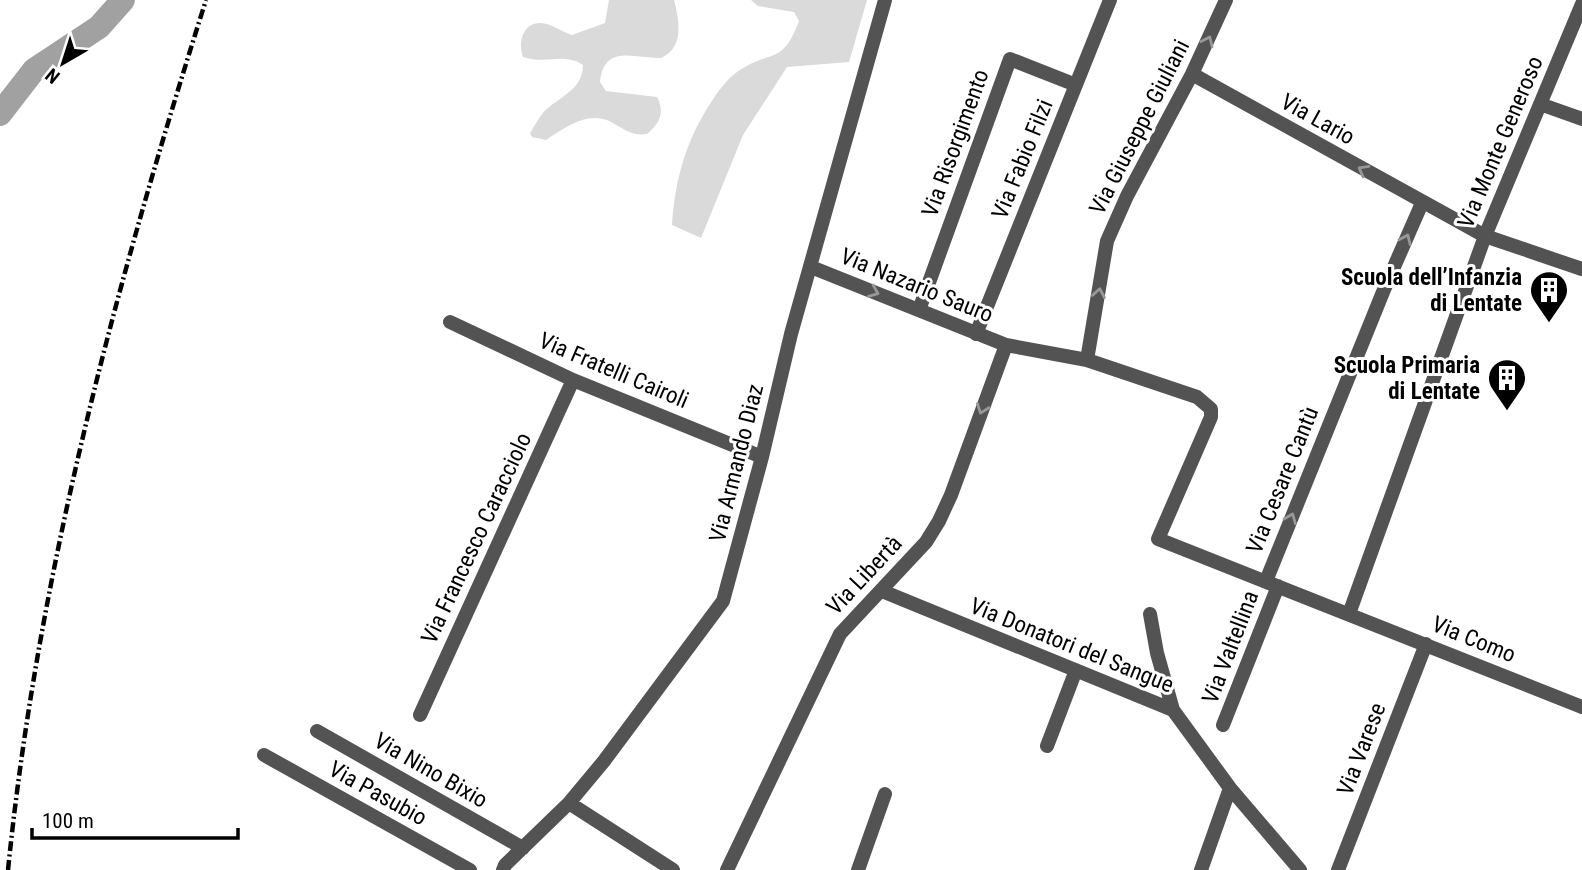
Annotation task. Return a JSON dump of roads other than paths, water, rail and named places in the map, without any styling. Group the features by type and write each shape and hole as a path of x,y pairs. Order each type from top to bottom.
{"street":[{"name":"Via Armando Diaz","path":"503,870 569,803 604,761 723,601 762,457 791,334 885,0"},
{"name":"Via Fabio Filzi","path":"976,334 1110,0"},
{"name":"Via Giuseppe Giuliani","path":"1087,360 1107,241 1127,196 1192,74 1226,0"},
{"name":"Via Monte Generoso","path":"1349,614 1485,236 1581,2"},
{"name":"Via Risorgimento","path":"919,310 1010,59 1076,85"},
{"name":"Via Lario","path":"1192,74 1485,236 1582,269"},
{"path":"1540,104 1582,119"},
{"name":"Via Cesare Cantù","path":"1272,583 1383,292 1422,203"},
{"name":"Via Nazario Sauro","path":"811,267 1006,345 1087,360 1197,397 1211,409 1211,417 1158,539"},
{"name":"Via Fratelli Cairoli","path":"450,322 573,380 762,457"},
{"name":"Via Libertà","path":"727,870 840,634 926,542 939,521 1006,345"},
{"name":"Via Francesco Caracciolo","path":"420,715 573,380"},
{"name":"Via Como","path":"1158,539 1582,707"},
{"name":"Via Valtellina","path":"1223,725 1272,583"},
{"name":"Via Donatori del Sangue","path":"882,591 1173,710 1230,788 1300,870"},
{"path":"1150,614 1157,653 1173,710"},
{"name":"Via Varese","path":"1339,870 1426,644"},
{"path":"1048,746 1076,670"},
{"name":"Via Nino Bixio","path":"317,731 523,848"},
{"name":"Via Pasubio","path":"264,755 470,870"},
{"path":"1202,870 1230,788"},
{"path":"858,870 885,794"},
{"path":"569,803 673,870"}],"waterway":[{"path":"0,114 34,70 99,27 123,0"}],"railway":[{"path":"8,870 21,759 60,539 85,430 141,214 206,0"}],"place":[{"name":"Scuola dell’Infanzia di Lentate","path":"1549,324"},
{"name":"Scuola Primaria di Lentate","path":"1507,412"}]}
